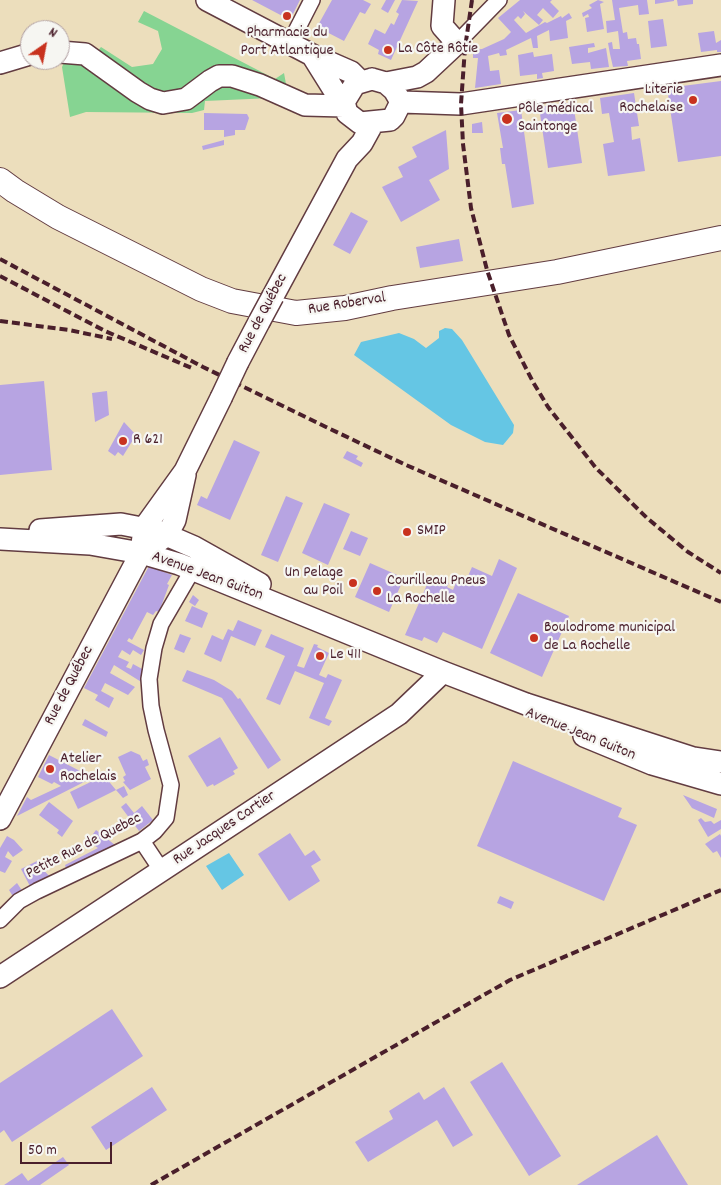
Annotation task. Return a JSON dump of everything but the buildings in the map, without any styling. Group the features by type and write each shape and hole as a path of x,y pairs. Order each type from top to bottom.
{"main road":[{"name":"Rue Roberval","path":"0,180 58,217 201,289 232,301 296,313 345,308 392,298 558,272 721,238"}],"street":[{"path":"207,0 312,55 351,72 360,81"},
{"path":"290,43 312,0"},
{"path":"444,0 442,26 457,43"},
{"path":"345,107 350,89 360,81 372,79 395,100 434,109 434,104 423,88 425,77 499,0"},
{"path":"70,53 85,54 138,92 150,99 163,103 175,103 186,99 219,76 232,76 260,85 305,105 345,107"},
{"path":"312,55 345,107 360,123 385,122 395,100 417,77 425,77"},
{"path":"0,63 20,57"},
{"path":"434,104 461,104 721,65"},
{"name":"Rue de Québec","path":"345,107 347,159"},
{"name":"Rue de Québec","path":"0,819 150,540 259,322 347,159 362,143 373,123"},
{"path":"0,534 97,524 121,524 150,540"},
{"path":"0,538 90,544 150,540"},
{"name":"Avenue Jean Guiton","path":"150,540 193,569 599,735 652,764 721,784"},
{"name":"Avenue Jean Guiton","path":"150,540 194,547 328,624"},
{"name":"Petite Rue de Quebec","path":"0,920 19,901 36,891 142,841 155,832 166,818 171,785 151,706 149,679 154,648 161,624 193,569"},
{"name":"Rue Jacques Cartier","path":"0,977 399,714 443,672"},
{"name":"Avenue Jean Guiton","path":"599,735 692,758 721,762"},
{"path":"142,841 162,871"}],"green space":[{"path":"144,11 275,79 284,73 286,84 272,98 205,101 204,110 192,113 86,112 70,117 62,70 70,70 70,52 92,58 101,47 132,67 153,64 162,49 158,31 138,22"}],"water":[{"path":"445,328 452,329 462,340 514,425 513,433 503,445 485,442 451,425 354,355 361,342 399,333 414,339 426,348 439,338 439,331"},
{"path":"229,853 244,875 222,890 206,866"}],"railway":[{"path":"472,0 465,48 461,104 463,144 471,208 487,270 509,335 548,407 596,468 647,518 688,552 721,573"},
{"path":"0,259 203,367 326,427 406,465 721,602"},
{"path":"0,276 105,331 194,369"},
{"path":"0,321 69,330 112,339"},
{"path":"151,1185 510,980 721,890"}],"place":[{"name":"Pharmacie du Port Atlantique","path":"287,16"},
{"name":"La Côte Rôtie","path":"388,50"},
{"name":"Literie Rochelaise","path":"693,100"},
{"name":"Pôle médical Saintonge","path":"507,119"},
{"name":"R 621","path":"123,441"},
{"name":"SMIP","path":"407,532"},
{"name":"Un Pelage au Poil","path":"353,583"},
{"name":"Courilleau Pneus La Rochelle","path":"377,591"},
{"name":"Boulodrome municipal de La Rochelle","path":"534,638"},
{"name":"Le 411","path":"320,656"},
{"name":"Atelier Rochelais","path":"50,769"}]}
